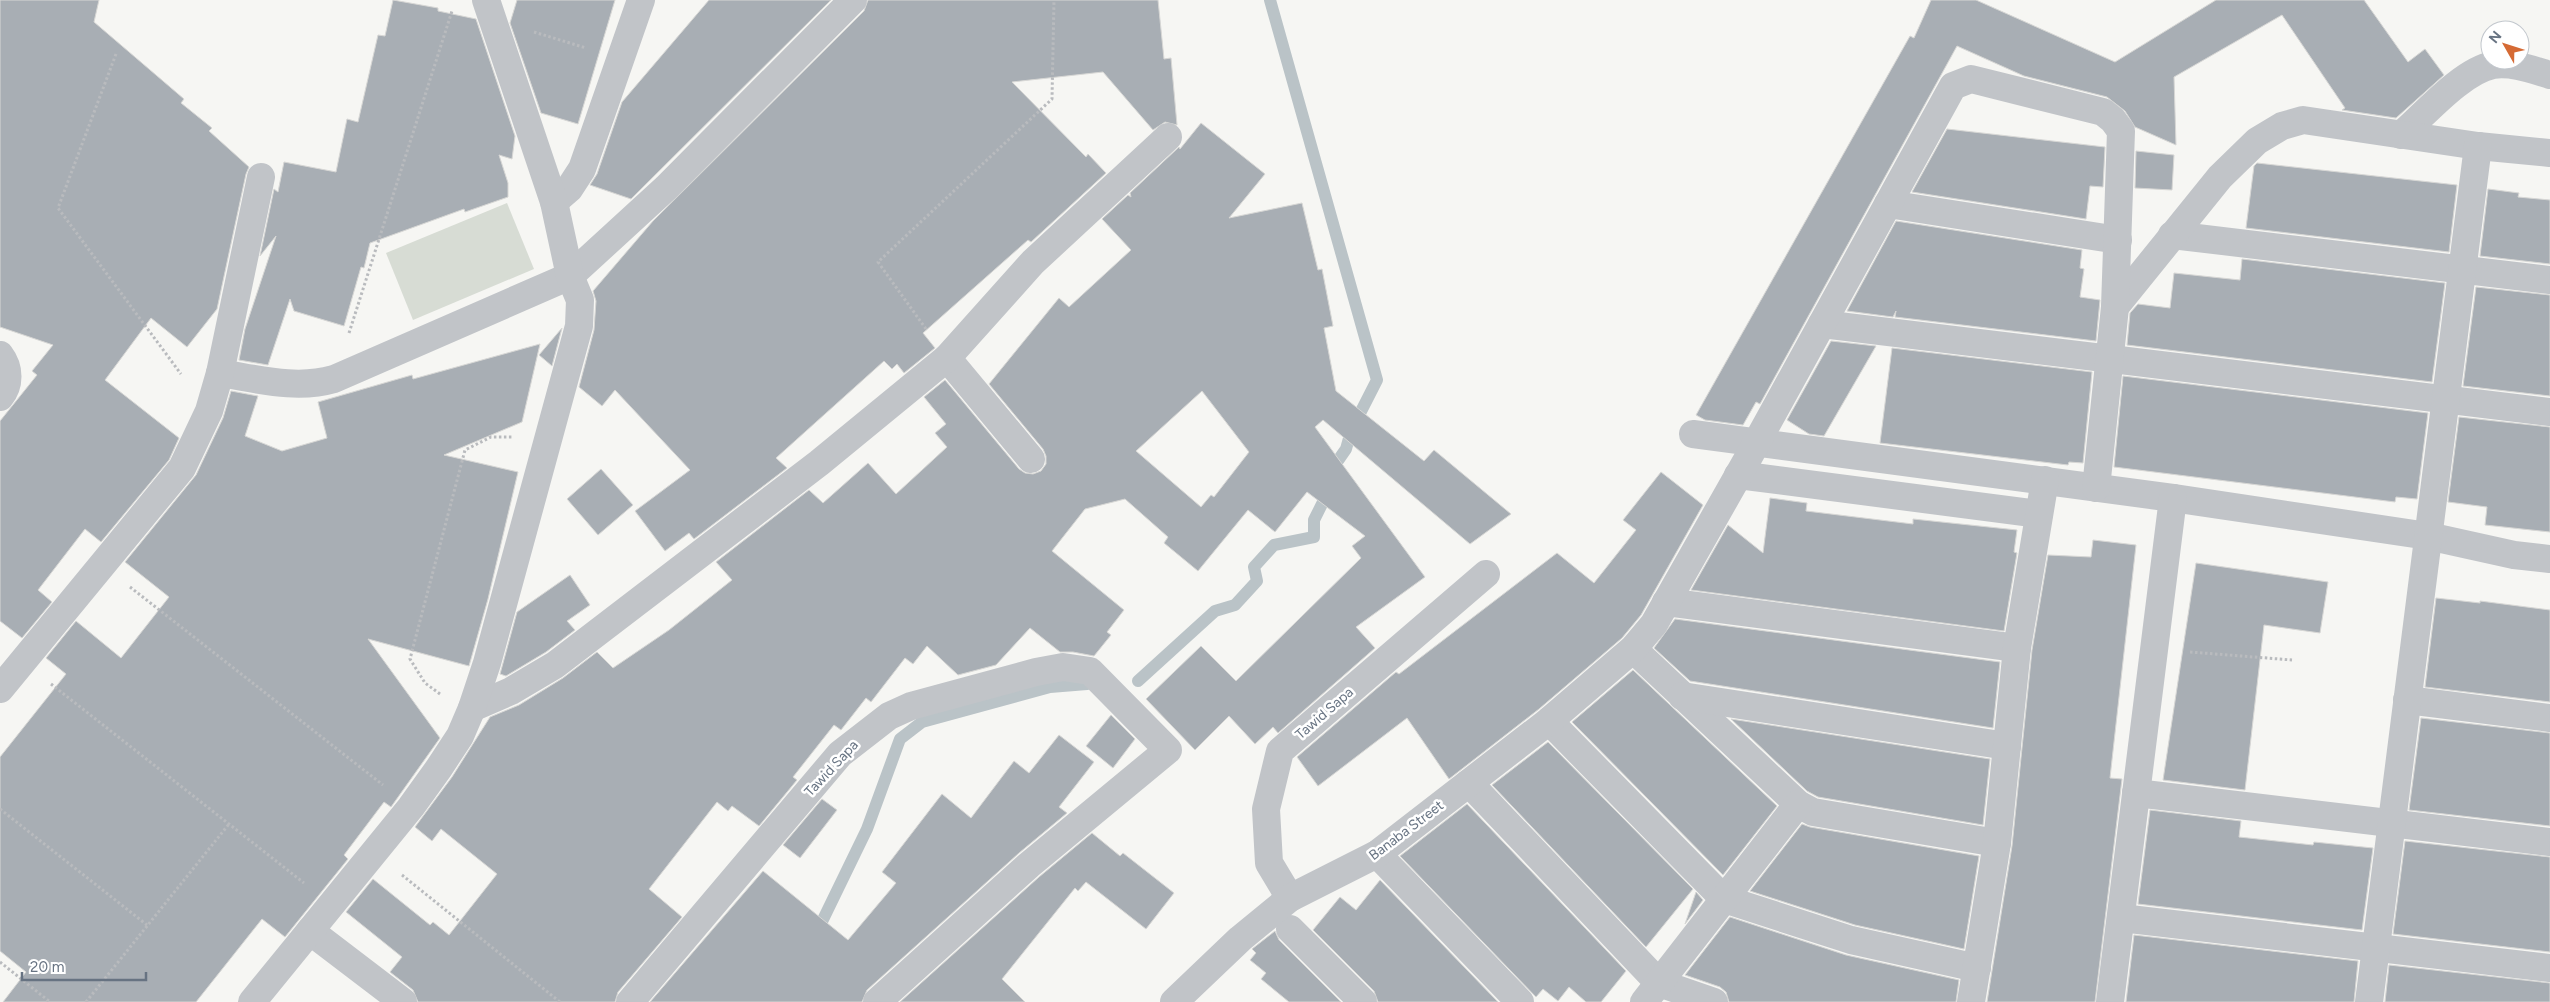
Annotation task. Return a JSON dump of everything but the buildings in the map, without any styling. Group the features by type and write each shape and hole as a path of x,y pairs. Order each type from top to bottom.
{"street":[{"path":"554,202 569,189 582,169 641,0"},
{"path":"220,374 300,385 316,384 334,379 570,276 666,188 853,0"},
{"path":"252,1002 411,807 460,736 472,708 489,654 545,443 579,326 580,300 570,276 554,202 489,10"},
{"path":"2401,135 2469,75 2485,68 2494,65 2525,67 2550,75"},
{"name":"Banaba Street","path":"1174,1002 1240,939 1290,898 1377,854 1549,721 1634,649 1654,624 1757,442 1953,86 1971,78 2103,112 2114,120 2120,131 2115,307 2096,488"},
{"path":"2115,307 2220,177 2257,141 2282,126 2303,120 2478,146 2550,153"},
{"path":"472,708 511,691 555,665 819,463 947,358 1033,262 1168,137"},
{"path":"2369,1002 2378,948 2407,700 2478,146"},
{"path":"0,689 182,468 209,411 220,374 260,177"},
{"path":"1888,204 2118,240"},
{"path":"2172,235 2550,280"},
{"path":"1822,324 2550,412"},
{"path":"0,355 4,360 9,377 6,390 0,397"},
{"path":"947,358 1031,459"},
{"path":"1693,434 2173,498 2428,536 2514,556 2550,559"},
{"path":"1738,475 2039,514"},
{"path":"1971,1002 1996,843 2016,648 2045,480"},
{"path":"2110,1002 2173,498"},
{"name":"Tawid Sapa","path":"1290,898 1269,863 1266,809 1280,752 1486,574"},
{"path":"1666,602 2016,648"},
{"path":"1634,649 1798,804 1812,812 1996,843"},
{"name":"Tawid Sapa","path":"630,1002 840,754 866,732 896,712 911,706 1036,672 1063,668 1090,671 1168,750 1029,865 877,1002"},
{"path":"1682,696 2007,746"},
{"path":"2407,700 2550,718"},
{"path":"1549,721 1724,899 1851,940 1977,968"},
{"path":"1469,783 1651,993 1714,1002"},
{"path":"2136,793 2550,842"},
{"path":"1651,993 1798,804"},
{"path":"1377,854 1520,1002"},
{"path":"2120,918 2550,968"},
{"path":"1290,929 1363,1002"},
{"path":"310,931 403,1002"}],"path":[{"path":"947,358 878,262 1052,99 1054,0"},
{"path":"334,379 452,10"},
{"path":"489,10 620,58"},
{"path":"116,54 58,208 209,411"},
{"path":"472,708 447,699 425,683 410,659 465,450 490,437 519,436 545,443"},
{"path":"102,566 411,807"},
{"path":"2154,649 2292,660"},
{"path":"22,662 332,904"},
{"path":"0,808 147,925"},
{"path":"86,1002 228,824"},
{"path":"374,852 560,1002"},
{"path":"0,962 50,1002"}],"shaded area":[{"path":"507,203 534,269 413,320 386,253"}],"waterway":[{"path":"1138,681 1215,611 1235,605 1257,581 1254,567 1274,545 1314,537 1314,520 1326,496 1330,472 1346,449 1351,431 1377,380 1270,0"},
{"path":"816,934 867,829 900,739 922,722 1050,687 1087,684"}]}
